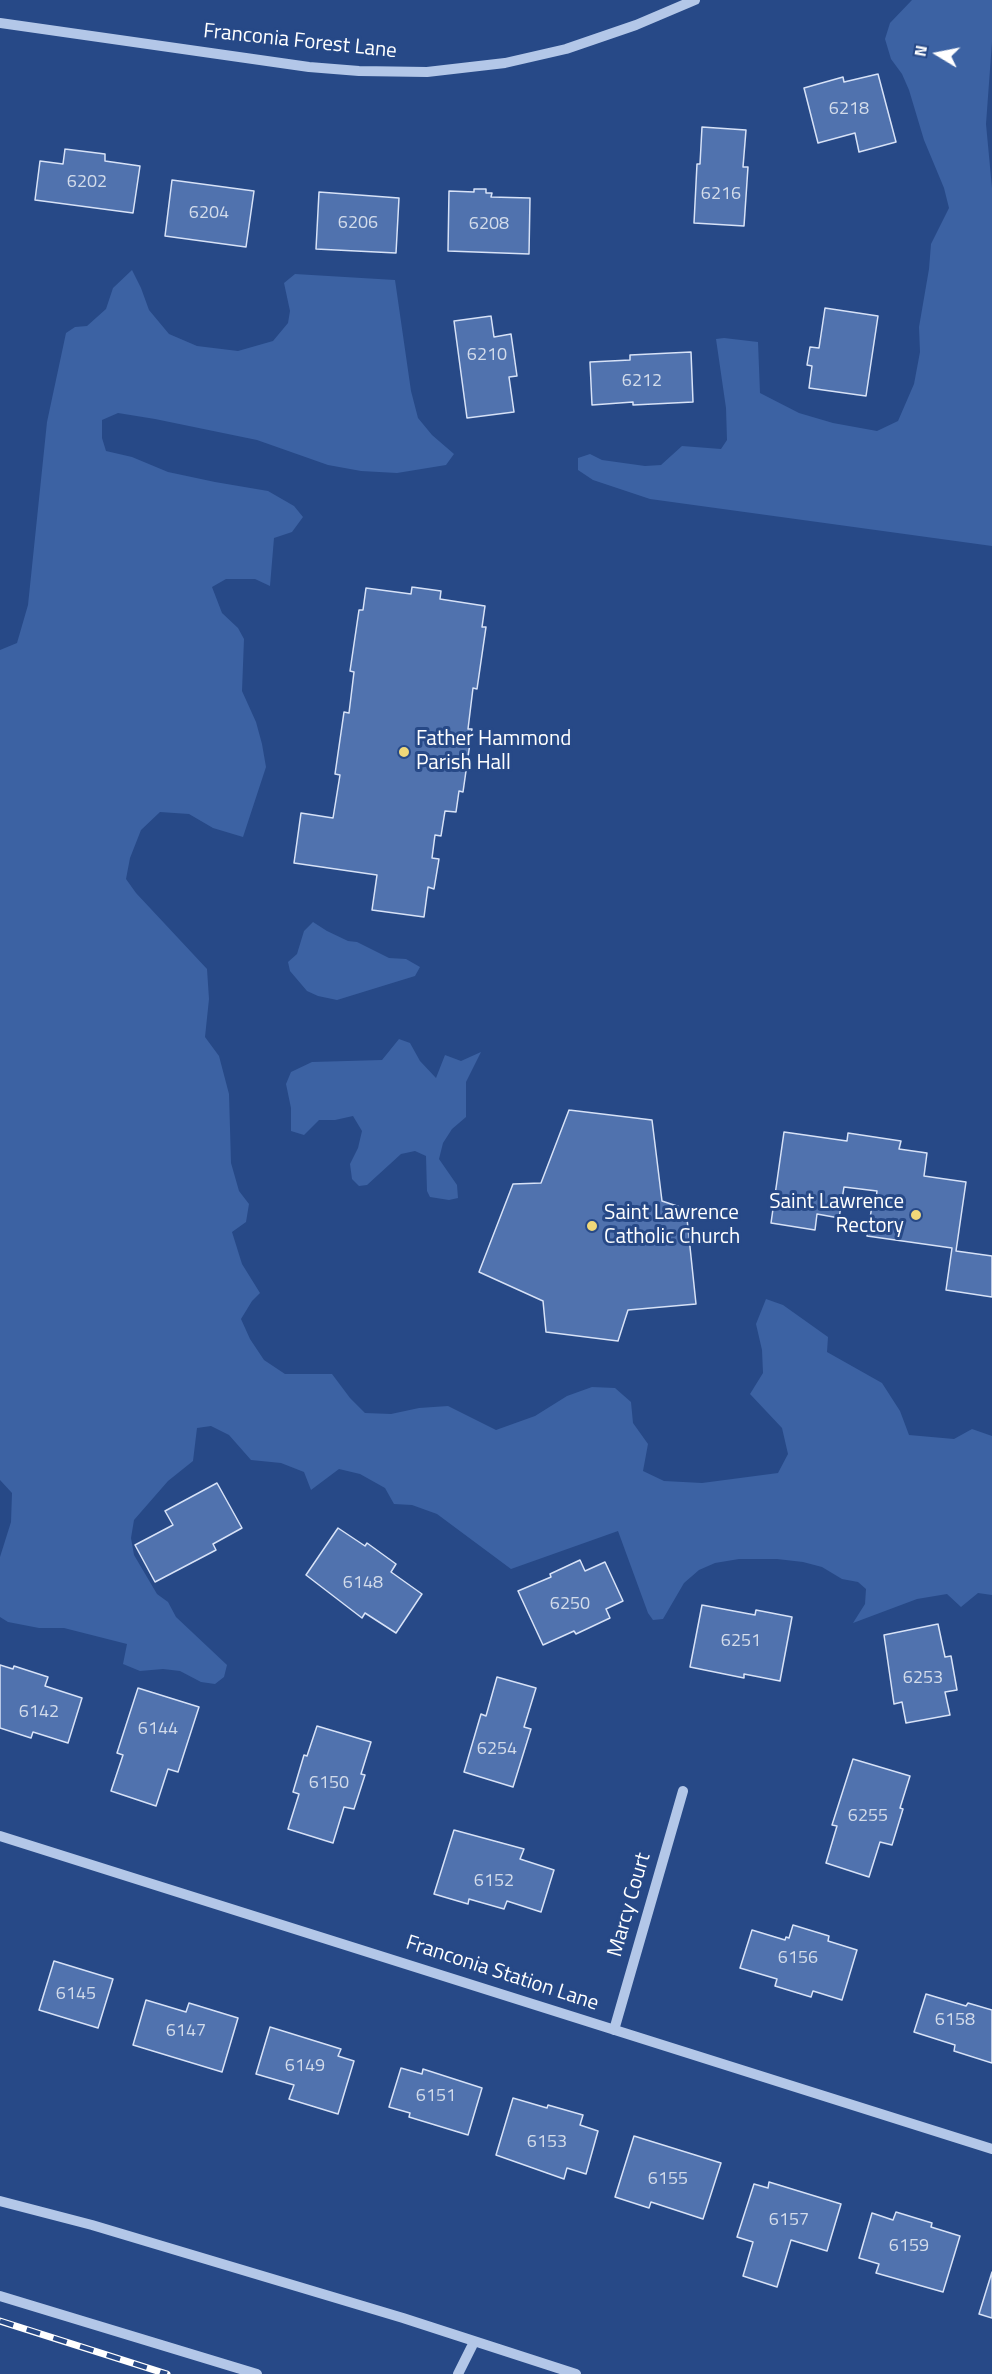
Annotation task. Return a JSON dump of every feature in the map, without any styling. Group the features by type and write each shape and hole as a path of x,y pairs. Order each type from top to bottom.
{"street":[{"name":"Franconia Forest Lane","path":"0,23 309,67 359,71 427,72 505,63 566,49 636,25 695,0"},
{"name":"Marcy Court","path":"614,2030 683,1791"},
{"name":"Franconia Station Lane","path":"0,1836 992,2149"},
{"path":"0,2200 93,2225 368,2307 576,2374"},
{"path":"0,2296 257,2374"},
{"path":"458,2374 474,2342"}],"shaded area":[{"path":"912,0 992,0 992,42 986,124 992,188 992,546 650,499 593,480 578,470 578,458 590,454 602,460 645,466 661,465 682,446 721,449 727,440 726,408 716,339 758,342 760,393 799,413 833,423 877,431 898,421 914,384 920,352 919,327 931,244 949,208 944,188 924,140 909,90 902,74 891,59 885,39 890,23"},
{"path":"132,270 149,310 169,334 197,346 238,351 273,341 288,323 290,311 284,283 295,274 395,280 411,391 418,418 432,435 454,454 446,465 397,473 361,471 328,465 257,440 155,419 118,413 102,420 102,438 106,451 132,457 168,472 268,491 294,506 303,517 292,532 274,538 270,586 255,579 226,579 212,587 222,613 238,628 244,639 242,691 256,722 266,767 243,837 213,828 189,814 160,812 141,830 130,858 126,879 136,893 207,969 209,999 205,1037 219,1056 229,1094 231,1163 239,1191 249,1204 246,1222 232,1232 242,1264 260,1293 241,1319 250,1339 264,1360 285,1374 332,1374 365,1413 391,1414 419,1408 448,1406 496,1430 535,1416 567,1396 592,1387 615,1388 631,1402 633,1423 648,1444 643,1471 664,1481 702,1483 778,1473 788,1454 782,1428 750,1394 763,1373 762,1350 756,1324 766,1299 783,1305 828,1337 827,1352 882,1383 900,1411 909,1435 954,1439 972,1429 992,1436 992,1595 978,1593 961,1607 947,1594 917,1599 853,1623 865,1604 866,1589 858,1582 842,1579 822,1567 803,1562 739,1559 715,1563 699,1570 684,1583 663,1619 653,1620 648,1613 618,1531 511,1569 437,1514 412,1505 394,1504 385,1488 360,1474 339,1469 311,1490 304,1472 281,1463 251,1460 229,1435 211,1426 197,1428 193,1461 168,1481 134,1520 131,1538 134,1555 157,1594 168,1602 176,1617 227,1665 224,1677 215,1684 201,1682 180,1671 163,1669 140,1671 123,1664 127,1644 64,1628 39,1628 8,1622 0,1617 0,1557 11,1522 12,1493 0,1480 0,650 17,643 28,605 47,422 66,333 75,327 87,326 106,309 113,288"},
{"path":"313,922 348,941 357,942 389,958 406,959 420,967 415,976 337,1000 318,996 307,991 290,971 288,962 297,954 304,931"},
{"path":"399,1039 410,1043 420,1061 436,1078 445,1055 461,1061 481,1052 466,1082 466,1117 452,1129 443,1143 439,1159 457,1185 458,1198 449,1200 430,1197 427,1191 426,1156 415,1151 401,1154 367,1185 359,1186 352,1179 350,1164 358,1148 362,1131 353,1116 335,1120 319,1120 304,1135 291,1131 291,1108 286,1084 291,1072 312,1062 382,1060"}],"building":[{"path":"878,74 896,142 859,152 855,133 818,143 804,88 843,77 844,82"},
{"path":"702,127 746,130 743,167 748,167 744,226 694,223 697,164 700,164"},
{"path":"65,149 105,154 105,161 140,166 133,213 35,200 40,161 63,164"},
{"path":"172,180 254,191 246,247 165,236"},
{"path":"474,189 486,189 486,193 492,193 491,197 530,198 529,254 448,251 449,191 474,192"},
{"path":"319,192 399,198 396,253 316,249"},
{"path":"825,308 878,316 866,396 809,388 812,366 807,365 810,347 819,348"},
{"path":"491,316 494,337 511,334 517,376 509,377 514,412 467,418 454,321"},
{"path":"691,352 693,402 592,405 590,362 630,360 630,355"},
{"name":"Father Hammond Parish Hall","path":"412,587 441,591 440,599 485,606 482,627 486,627 477,689 473,688 468,729 472,729 463,792 459,791 456,812 445,811 441,836 435,835 432,858 439,859 434,889 428,887 424,917 372,910 377,875 294,863 301,813 333,818 340,775 335,774 344,712 349,713 354,672 350,671 359,610 363,610 366,588 411,594"},
{"name":"Saint Lawrence Catholic Church","path":"569,1110 652,1120 662,1201 686,1209 696,1304 628,1310 618,1341 546,1332 543,1301 479,1272 513,1184 541,1183"},
{"name":"Saint Lawrence Rectory","path":"784,1132 847,1141 848,1133 901,1141 899,1149 927,1153 924,1176 966,1182 956,1251 992,1256 992,1297 946,1290 952,1248 867,1236 877,1191 844,1187 839,1218 817,1214 815,1230 771,1223"},
{"path":"217,1483 242,1528 213,1544 216,1550 155,1582 135,1545 173,1525 165,1511"},
{"path":"338,1528 365,1546 367,1543 396,1564 391,1572 422,1594 396,1633 365,1613 362,1618 306,1575"},
{"path":"580,1560 585,1571 605,1562 623,1601 606,1609 610,1618 576,1634 574,1631 543,1645 518,1591 551,1577 550,1574"},
{"path":"702,1605 755,1615 756,1610 792,1617 780,1681 744,1674 744,1678 690,1667"},
{"path":"938,1624 945,1657 951,1656 957,1690 945,1692 950,1715 906,1723 902,1702 894,1704 884,1635"},
{"path":"0,1665 13,1669 14,1666 48,1677 45,1686 82,1698 68,1743 33,1732 31,1738 0,1728"},
{"path":"497,1677 536,1688 524,1727 531,1729 513,1787 464,1772 481,1714 486,1716"},
{"path":"138,1688 199,1707 178,1772 168,1769 156,1806 111,1791 123,1755 117,1753"},
{"path":"317,1726 371,1742 361,1774 365,1775 354,1809 344,1807 333,1843 288,1829 299,1794 293,1792 304,1755 307,1756"},
{"path":"853,1759 910,1776 892,1845 880,1842 869,1877 826,1863 837,1826 832,1825"},
{"path":"454,1830 524,1849 520,1859 554,1870 541,1912 507,1901 504,1909 469,1899 468,1904 434,1894"},
{"path":"793,1925 829,1936 828,1941 857,1950 842,2000 813,1991 811,1997 775,1986 777,1979 740,1968 752,1930 785,1940 786,1937 789,1938"},
{"path":"54,1961 113,1979 98,2028 39,2010"},
{"path":"926,1994 966,2006 968,2003 992,2010 992,2063 954,2051 955,2045 914,2032"},
{"path":"146,2000 186,2012 189,2003 238,2018 222,2072 133,2045"},
{"path":"270,2027 341,2049 338,2056 354,2061 338,2114 289,2099 294,2085 256,2074"},
{"path":"401,2068 422,2074 423,2069 482,2088 468,2135 409,2117 410,2113 389,2107"},
{"path":"513,2098 583,2115 580,2125 598,2131 586,2174 567,2168 564,2179 496,2155"},
{"path":"634,2136 721,2163 703,2219 651,2202 649,2208 615,2197"},
{"path":"769,2182 841,2204 827,2251 791,2240 777,2287 743,2276 753,2242 737,2237 754,2184 768,2188"},
{"path":"896,2212 932,2223 931,2227 960,2236 943,2292 876,2273 879,2264 859,2258 872,2213 893,2220"},
{"path":"992,2272 992,2318 979,2314"}],"railway":[{"path":"0,2321 167,2374"}],"place":[{"name":"Father Hammond Parish Hall","path":"404,752"},
{"name":"Saint Lawrence Rectory","path":"916,1215"},
{"name":"Saint Lawrence Catholic Church","path":"592,1226"}]}
